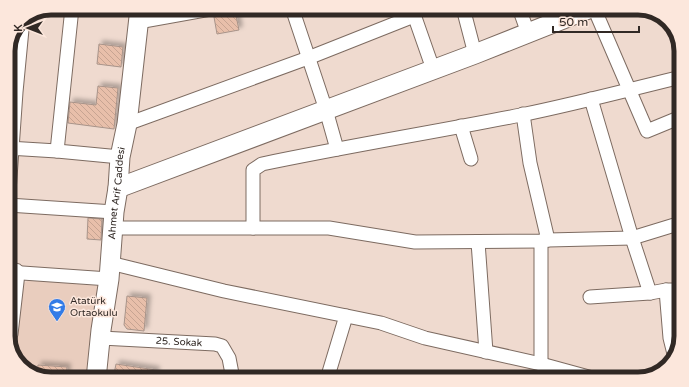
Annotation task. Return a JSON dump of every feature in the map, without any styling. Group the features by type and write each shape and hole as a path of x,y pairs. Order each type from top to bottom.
{"street":[{"path":"57,151 71,15"},
{"name":"Ahmet Arif Caddesi","path":"97,372 110,271 113,220 118,188 120,157 127,124 139,15"},
{"path":"294,15 326,110 337,149"},
{"path":"127,124 308,58 406,15"},
{"path":"414,15 433,69"},
{"path":"465,15 475,54"},
{"path":"522,15 528,33"},
{"path":"118,188 475,54 573,15"},
{"path":"597,15 647,131 674,120"},
{"path":"15,70 20,33"},
{"path":"253,228 253,170 262,164 522,114 674,79"},
{"path":"591,99 632,238 650,293"},
{"path":"522,114 545,241 541,364"},
{"path":"461,126 471,159"},
{"path":"15,148 120,157"},
{"path":"15,207 113,220 253,228 329,228 415,242 545,241 632,238 674,225"},
{"path":"478,242 486,352"},
{"path":"15,273 110,271 224,291 381,323 425,338 570,372"},
{"path":"666,290 670,338 672,347"},
{"path":"590,297 674,290"},
{"path":"329,372 346,316"},
{"name":"25. Sokak","path":"101,338 215,344 222,346 229,358 232,372"}],"shaded area":[{"name":"Atatürk Ortaokulu","path":"29,280 100,286 92,372 46,372 41,371 25,362 16,346 20,286"}],"building":[{"path":"221,15 236,15 239,30 217,34 214,17"},
{"path":"99,44 123,47 121,67 97,64"},
{"path":"98,86 118,88 114,129 68,123 70,102 96,105"},
{"path":"88,218 102,219 101,240 87,239"},
{"path":"127,296 147,298 144,331 127,329 124,325"},
{"path":"116,364 156,370 156,372 114,372"},
{"path":"38,365 67,367 67,372 46,372 38,369"}],"place":[{"name":"Atatürk Ortaokulu","path":"57,322"}]}
